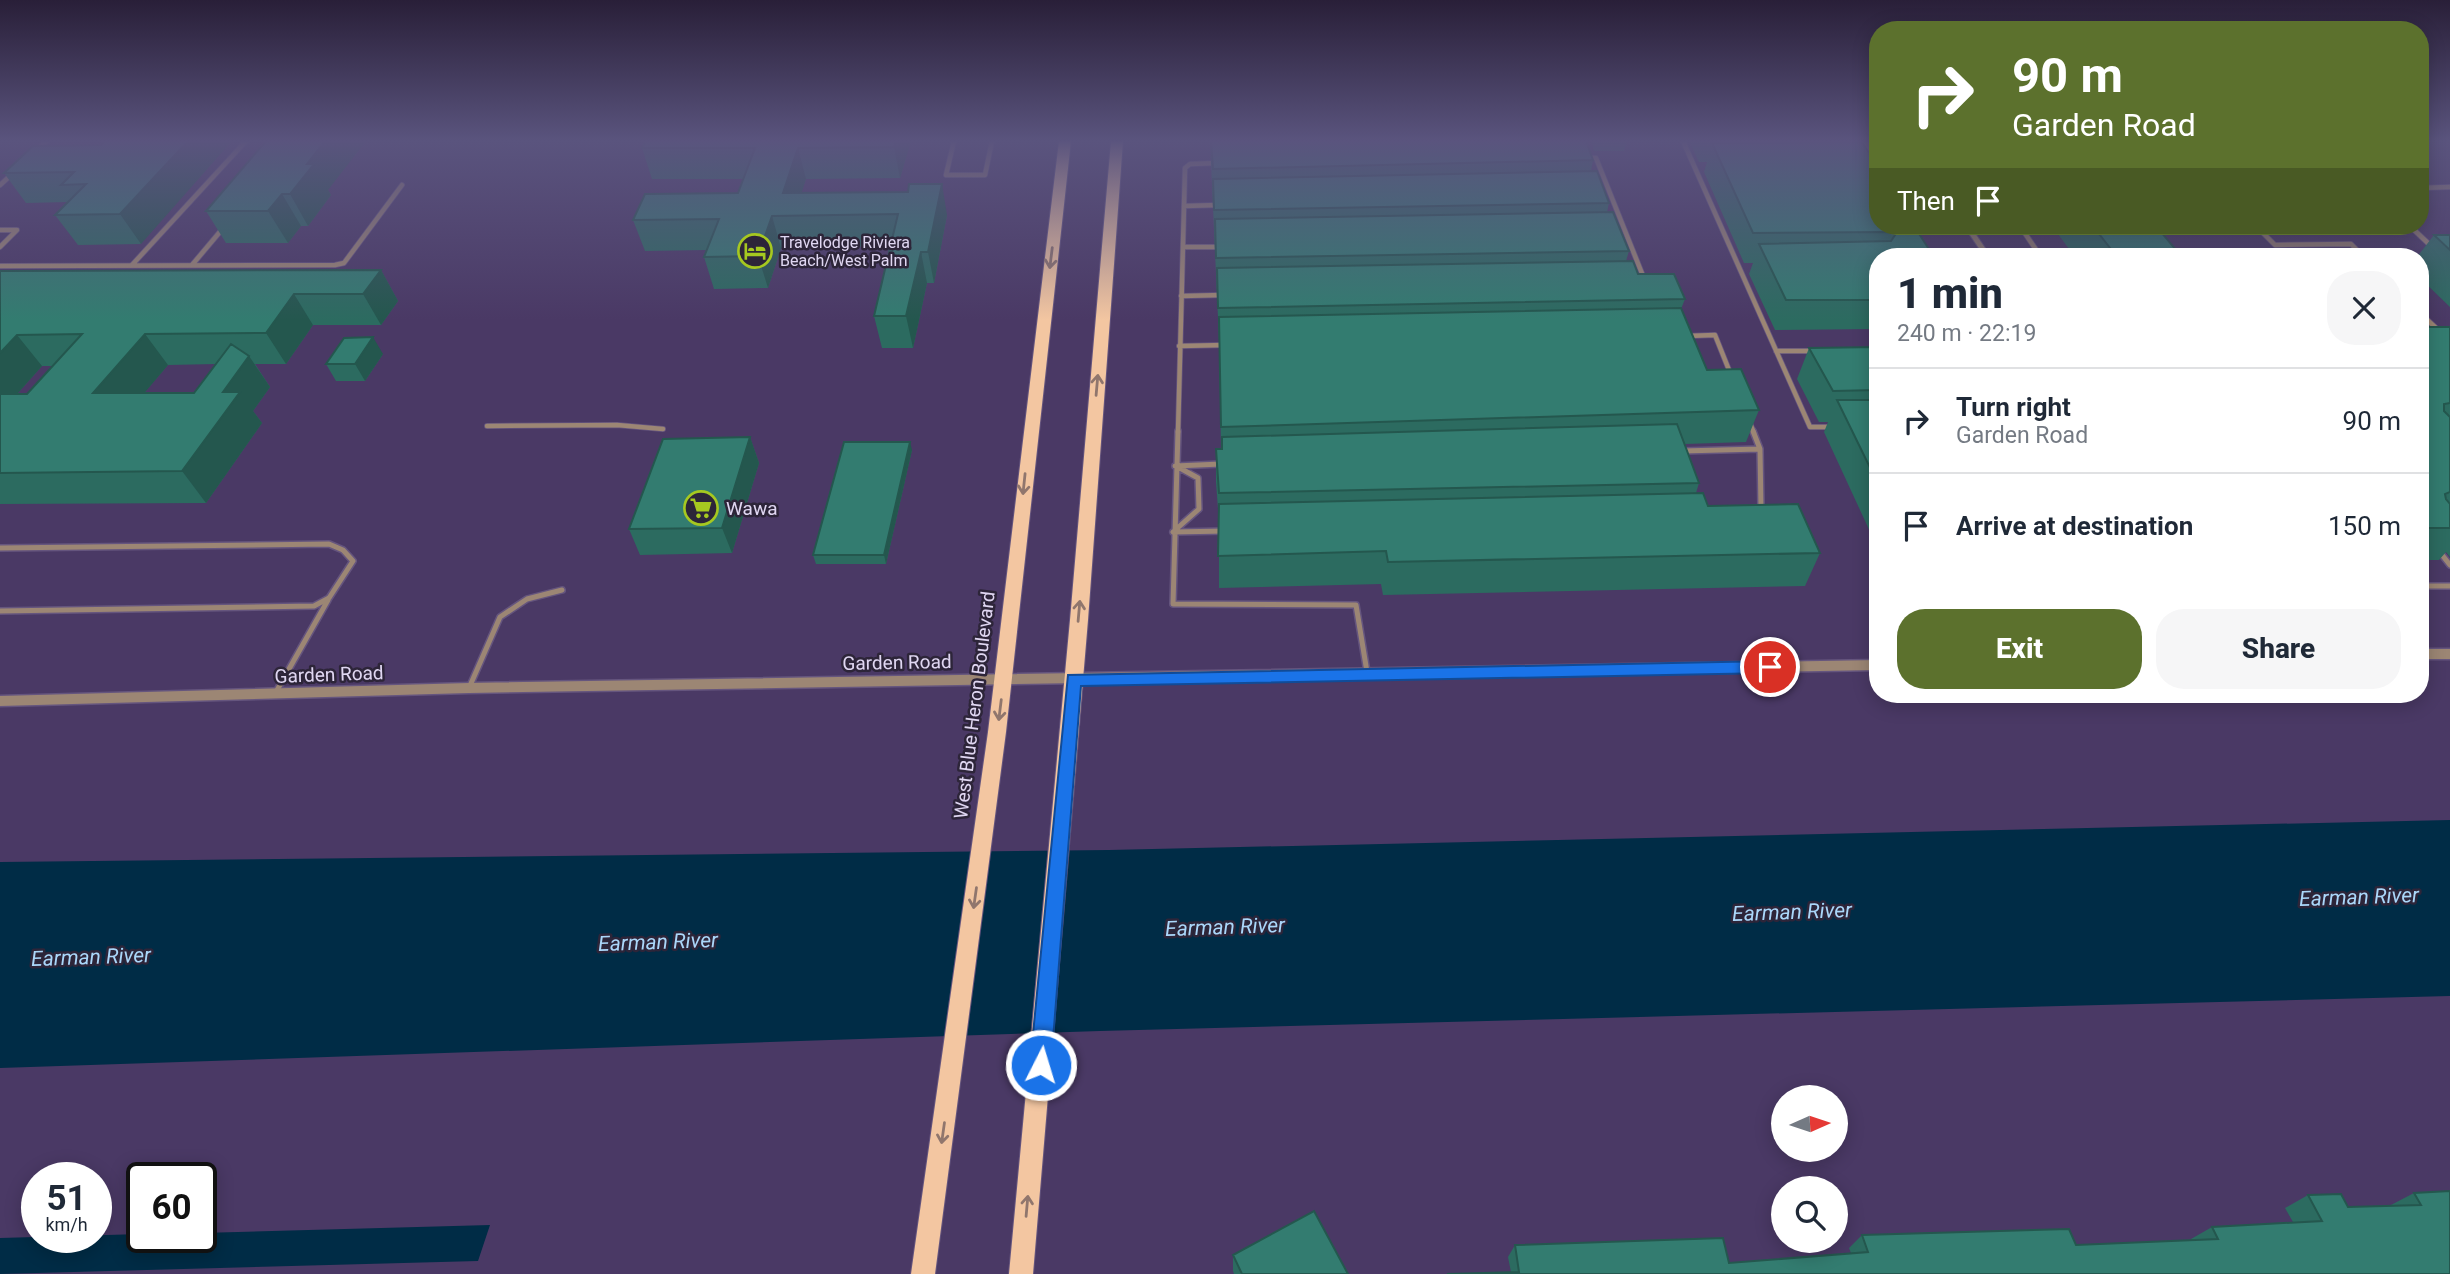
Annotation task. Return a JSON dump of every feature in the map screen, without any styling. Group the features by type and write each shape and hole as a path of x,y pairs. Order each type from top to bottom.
{"main road":[{"name":"West Blue Heron Boulevard","path":"923,1274 1003,680 1058,200"},
{"path":"1021,1274 1074,679 1112,200"}],"street":[{"path":"2429,654 2450,654"},
{"name":"Garden Road","path":"0,701 469,688 1869,665"}],"lane":[{"path":"132,265 191,200"},
{"path":"0,266 344,263 391,200"},
{"path":"1184,200 1172,604 1356,605 1367,674"},
{"path":"1613,200 1648,288"},
{"path":"1710,200 1810,427 1837,427"},
{"path":"1184,206 1225,205"},
{"path":"192,265 226,224"},
{"path":"0,230 17,230 0,247"},
{"path":"2265,235 2275,245 2351,244 2355,248"},
{"path":"2420,235 2440,254"},
{"path":"1614,239 1628,239"},
{"path":"1183,247 1224,247"},
{"path":"1740,269 1753,268"},
{"path":"1181,296 1236,295"},
{"path":"2429,322 2440,332"},
{"path":"1674,336 1715,335 1735,386"},
{"path":"1179,346 1234,345"},
{"path":"1776,351 1827,351"},
{"path":"1745,411 1760,449 1761,519"},
{"path":"487,426 617,425 663,429"},
{"path":"1676,451 1760,449"},
{"path":"1175,466 1231,464"},
{"path":"1173,532 1199,509 1198,478 1175,466"},
{"path":"1173,532 1227,531"},
{"path":"0,548 329,544 343,550 353,561 274,695"},
{"path":"2435,547 2450,565"},
{"path":"2429,586 2450,586"},
{"path":"469,688 500,617 527,599 562,590"},
{"path":"0,611 314,606 329,598"}],"water":[{"name":"Earman River","path":"2450,820 2450,996 1100,1031 0,1068 0,862 1109,850"},
{"path":"490,1225 478,1261 0,1274 0,1238 21,1237 21,1253 112,1253 112,1235 126,1234 126,1253 217,1253 217,1233"}],"building":[{"path":"70,200 133,200 120,214 55,215"},
{"path":"215,200 277,200 268,211 206,211"},
{"path":"642,200 939,200 928,252 921,252 906,316 874,316 898,214 772,216 758,256 704,257 719,219 633,220"},
{"path":"1214,200 1608,200 1609,203 1214,210"},
{"path":"1738,200 1869,200 1869,232 1753,233"},
{"path":"1613,212 1629,251 1216,258 1215,219"},
{"path":"1895,235 1920,235 1928,248 1869,248 1869,300 1786,300 1759,244 1891,241"},
{"path":"2100,235 2164,235 2174,248 2110,248"},
{"path":"2434,235 2450,235 2450,250"},
{"path":"1633,261 1638,274 1674,274 1685,299 1218,308 1217,268"},
{"path":"381,270 363,294 294,294 266,333 145,334 93,393 194,393 231,344 249,356 223,392 240,392 182,471 0,473 0,394 27,394 82,334 17,335 0,353 0,271"},
{"path":"1681,308 1707,370 1741,369 1759,410 1221,427 1219,317"},
{"path":"2429,327 2450,327 2450,403 2444,404 2444,411 2450,417 2450,492 2445,494 2450,504 2450,528 2429,528"},
{"path":"373,337 355,364 326,364 344,338"},
{"path":"1869,347 1869,390 1833,391 1809,348"},
{"path":"1837,400 1869,400 1869,466"},
{"path":"1677,424 1699,483 1219,493 1216,449 1222,449 1222,437"},
{"path":"750,437 722,528 629,529 663,439"},
{"name":"Wawa","path":"844,442 910,442 884,555 813,555"},
{"path":"1703,493 1708,506 1798,504 1820,553 1388,562 1386,551 1218,556 1219,504"},
{"path":"2450,1191 2450,1274 1447,1274 1519,1272 1515,1245 1723,1238 1729,1263 1868,1252 1862,1235 2069,1229 2076,1245 2218,1239 2212,1227 2322,1221 2308,1195 2341,1194 2348,1207 2421,1205 2414,1193"},
{"path":"1314,1211 1348,1274 1242,1274 1233,1255"}],"place":[{"name":"Travelodge Riviera Beach/West Palm","path":"755,251"},
{"name":"Wawa","path":"701,508"}],"route":[{"path":"1041,1065 1074,679 1770,667"}]}
